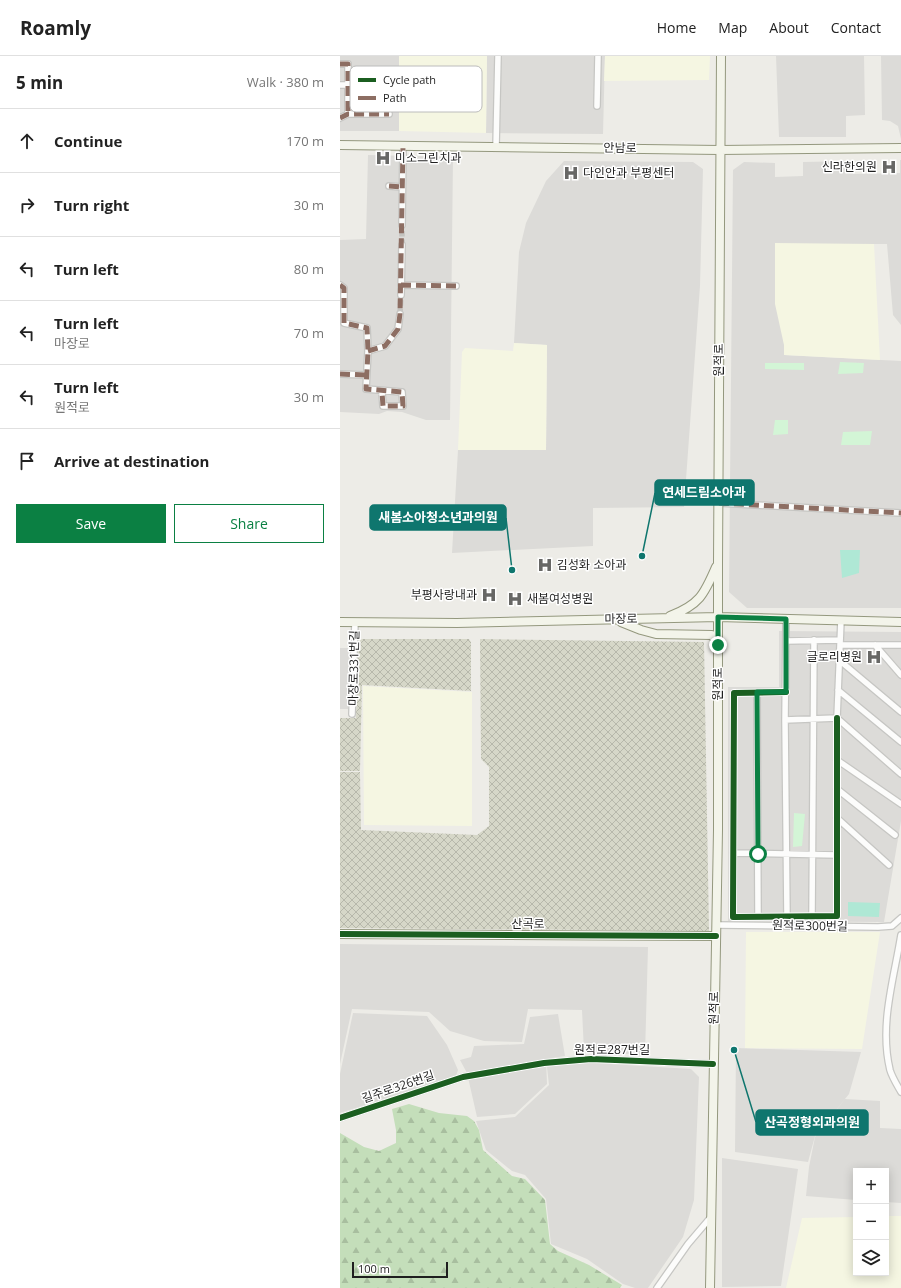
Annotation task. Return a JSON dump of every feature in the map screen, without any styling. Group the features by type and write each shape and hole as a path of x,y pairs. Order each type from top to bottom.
{"main road":[{"name":"원적로","path":"710,1288 716,936 721,56"},
{"name":"안남로","path":"340,145 720,150 901,148"},
{"path":"663,618 687,610 700,599 708,586 718,563"},
{"name":"마장로","path":"340,622 619,619 617,620 718,617 901,622"},
{"path":"617,620 641,630 656,634 712,635 718,645"},
{"name":"산곡로","path":"340,934 716,936"}],"street":[{"path":"496,147 498,56"},
{"path":"597,106 598,56"},
{"path":"340,64 348,64 348,114"},
{"path":"340,85 348,85"},
{"path":"340,118 348,114 390,114"},
{"path":"402,225 403,146"},
{"path":"389,186 402,187"},
{"path":"401,295 402,245"},
{"path":"401,284 456,286"},
{"path":"340,285 344,288 344,323 367,328 368,351 366,389 382,392 402,392 404,406 383,406 382,392"},
{"path":"368,351 385,346 398,330 400,314"},
{"path":"340,374 366,374"},
{"path":"719,503 901,513"},
{"path":"786,619 785,720 787,916"},
{"path":"786,692 734,693 733,917 837,916 837,718 841,620"},
{"name":"마장로331번길","path":"352,714 355,622"},
{"path":"786,641 814,640 840,643 901,645"},
{"path":"812,916 814,640"},
{"path":"875,645 901,675"},
{"path":"839,660 901,712"},
{"path":"838,690 901,742"},
{"path":"757,692 758,916"},
{"path":"785,720 837,718 901,774"},
{"path":"837,760 901,804"},
{"path":"837,789 895,835"},
{"path":"837,818 889,865"},
{"path":"733,853 837,855"},
{"name":"원적로300번길","path":"716,925 878,927 892,926 901,918"},
{"path":"901,935 885,1024 886,1045 890,1071 901,1092"},
{"name":"원적로287번길","path":"463,1077 544,1063 591,1059 713,1064"},
{"name":"길주로326번길","path":"340,1118 463,1077"},
{"path":"657,1288 688,1244 711,1217"}],"shaded area":[{"path":"340,56 399,56 399,66 350,66 350,112 399,112 399,131 340,131"},
{"path":"399,56 487,56 486,133 399,131 399,112 482,112 482,66 399,66"},
{"path":"487,56 605,56 603,134 486,133"},
{"path":"605,56 710,56 709,80 604,81"},
{"path":"776,56 864,56 865,115 846,116 846,137 779,137"},
{"path":"881,56 901,56 901,139 898,126 890,121 882,120"},
{"path":"368,155 453,157 450,420 426,420 402,412 387,411 379,414 340,412 340,240 366,239"},
{"path":"900,160 901,325 893,315 887,244 775,244 785,355 901,361 901,608 747,608 729,592 733,170 744,162 775,163 775,177 803,176 803,162 852,161 853,174 900,173"},
{"path":"564,161 693,162 703,169 700,286 684,507 593,508 593,546 452,553 458,450 546,450 547,345 514,343 519,252 526,223 546,181"},
{"path":"775,243 874,244 880,360 784,355 784,345 775,304"},
{"path":"514,343 547,345 546,450 458,450 462,352 465,348 513,351"},
{"path":"779,631 901,632 901,821 884,922 728,921 728,687 779,687"},
{"path":"362,639 469,639 471,642 471,691 362,685 360,771 340,771 340,718 356,718 358,642"},
{"path":"480,639 704,642 709,931 340,928 340,772 360,772 361,830 477,835 489,826 489,767 481,759"},
{"path":"340,648 349,648 348,709 340,709"},
{"path":"363,686 472,692 472,826 364,825"},
{"path":"746,932 880,932 862,1049 745,1048"},
{"path":"340,944 648,947 645,1055 584,1051 582,1010 528,1009 522,1042 484,1041 450,1031 429,1012 352,1009 340,1064"},
{"path":"353,1013 427,1016 447,1045 458,1070 456,1076 340,1113 340,1074"},
{"path":"558,1014 565,1056 546,1059 547,1084 515,1114 477,1117 467,1073 460,1060 471,1057 474,1046 524,1044 530,1017"},
{"path":"736,1048 861,1052 849,1094 815,1136 808,1162 735,1152"},
{"path":"578,1062 691,1069 699,1077 694,1200 683,1237 648,1288 635,1288 623,1284 587,1259 551,1244 546,1199 525,1175 512,1171 486,1150 476,1121 515,1117 549,1085 547,1067"},
{"path":"845,1099 880,1101 880,1128 901,1129 901,1203 889,1202 889,1168 853,1168 853,1200 806,1196 809,1167 815,1137"},
{"path":"722,1158 798,1169 781,1286 722,1287"},
{"path":"889,1216 901,1216 901,1288 786,1288 802,1218 853,1217 853,1276 889,1276"}],"green space":[{"path":"840,362 864,363 863,373 838,374"},
{"path":"765,363 804,363 804,370 765,369"},
{"path":"775,420 788,420 788,434 773,435"},
{"path":"872,431 870,445 841,445 843,432"},
{"path":"840,550 860,550 859,573 842,578"},
{"path":"794,813 805,814 802,846 793,847"},
{"path":"848,902 880,903 879,917 848,916"},
{"path":"409,1104 439,1113 467,1116 474,1121 479,1130 483,1150 512,1176 525,1179 545,1200 550,1244 558,1251 589,1265 622,1285 620,1288 340,1288 340,1133 364,1147 379,1151 396,1143 396,1130 392,1109"}],"tunnel":[{"path":"402,225 402,245"},
{"path":"400,314 401,295"}],"marked path":[{"path":"340,64 348,64 348,114"},
{"path":"340,118 348,114 389,114"},
{"path":"368,351 385,346 398,329 400,314 403,146"},
{"path":"389,186 402,187"},
{"path":"340,285 344,288 344,323 367,328 368,351 366,389 402,392 403,406 383,406 382,392"},
{"path":"401,285 456,286"},
{"path":"340,374 366,375"},
{"path":"719,503 901,513"}],"cycle path":[{"path":"786,692 734,693 733,917 837,916 837,718"},
{"path":"340,934 716,936"},
{"path":"340,1118 463,1077 544,1063 591,1059 713,1064"}],"place":[{"name":"미소그린치과","path":"383,158"},
{"name":"신라한의원","path":"889,167"},
{"name":"다인안과 부평센터","path":"571,173"},
{"name":"연세드림소아과","path":"642,556"},
{"name":"김성화 소아과","path":"545,565"},
{"name":"새봄소아청소년과의원","path":"512,570"},
{"name":"부평사랑내과","path":"489,595"},
{"name":"새봄여성병원","path":"515,599"},
{"name":"글로리병원","path":"874,657"},
{"name":"산곡정형외과의원","path":"734,1050"}],"route":[{"path":"718,645 718,617 786,619 786,692 757,692 758,854"}]}
